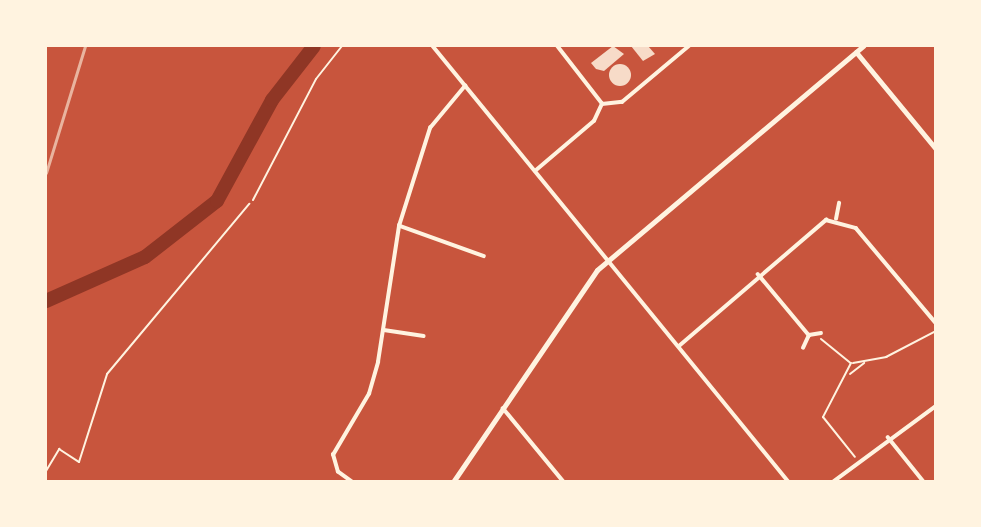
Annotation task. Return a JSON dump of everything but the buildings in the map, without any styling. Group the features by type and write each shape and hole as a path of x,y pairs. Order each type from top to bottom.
{"main road":[{"path":"453,481 502,407 608,260 863,46"},
{"path":"856,52 936,149"}],"street":[{"path":"433,46 789,481"},
{"path":"557,46 602,104"},
{"path":"602,104 622,102 689,46"},
{"path":"352,481 338,472 333,455 369,394 384,330 399,226 430,128 465,86"},
{"path":"535,171 594,121 602,104"},
{"path":"836,219 839,203"},
{"path":"678,347 758,274 820,223 836,219 856,228 936,323"},
{"path":"399,226 484,256"},
{"path":"758,274 810,335"},
{"path":"384,330 425,336"},
{"path":"810,335 821,333"},
{"path":"803,348 810,335"},
{"path":"833,481 888,437 936,406"},
{"path":"502,407 564,481"},
{"path":"888,437 924,481"}],"lane":[{"path":"253,200 316,79 342,46"}],"path":[{"path":"46,471 59,449 79,462 107,374 253,200"},
{"path":"857,461 823,417 834,389 864,363 936,331"},
{"path":"810,335 820,336 827,349 851,363 864,363"},
{"path":"849,374 851,363"}],"waterway":[{"path":"46,301 145,257 217,201 272,100 314,46"}],"railway":[{"path":"46,173 85,46"}]}
